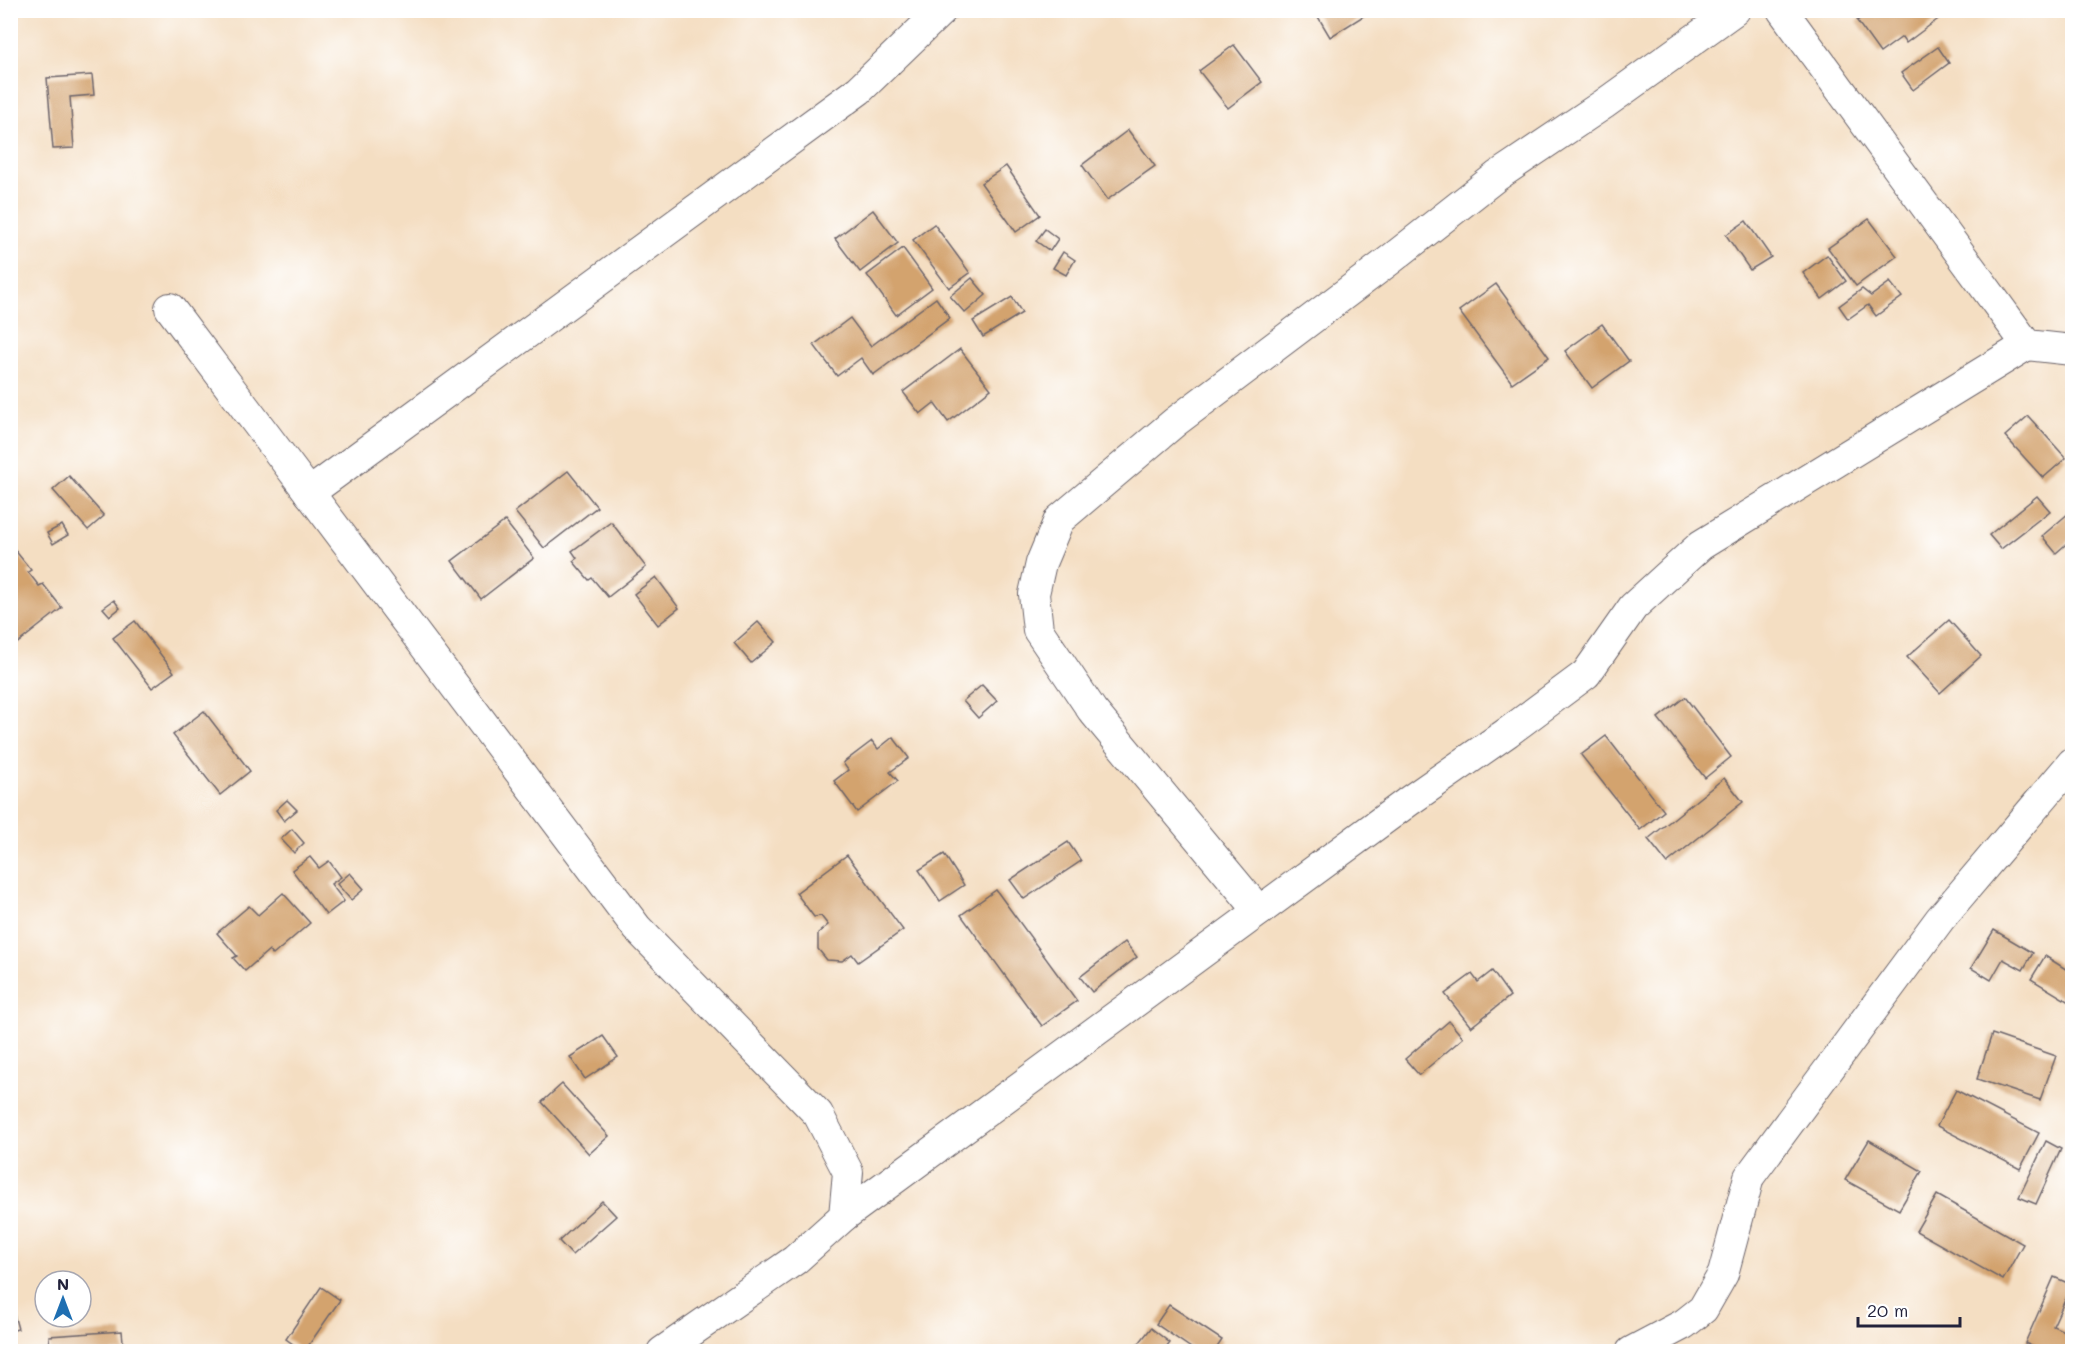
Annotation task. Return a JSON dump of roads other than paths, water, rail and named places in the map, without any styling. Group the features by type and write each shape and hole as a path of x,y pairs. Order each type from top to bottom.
{"street":[{"path":"309,493 860,90 942,10"},
{"path":"1259,911 1092,710 1038,630 1034,594 1041,563 1059,520 1175,422 1497,176 1735,10"},
{"path":"1782,10 2027,345"},
{"path":"170,308 637,928 818,1114 848,1172 843,1216"},
{"path":"662,1352 795,1260 843,1216 1586,674 1633,607 1701,545 2027,345 2073,350"},
{"path":"1631,1352 1684,1324 1703,1310 1723,1274 1749,1177 1940,919 2073,763"}]}
